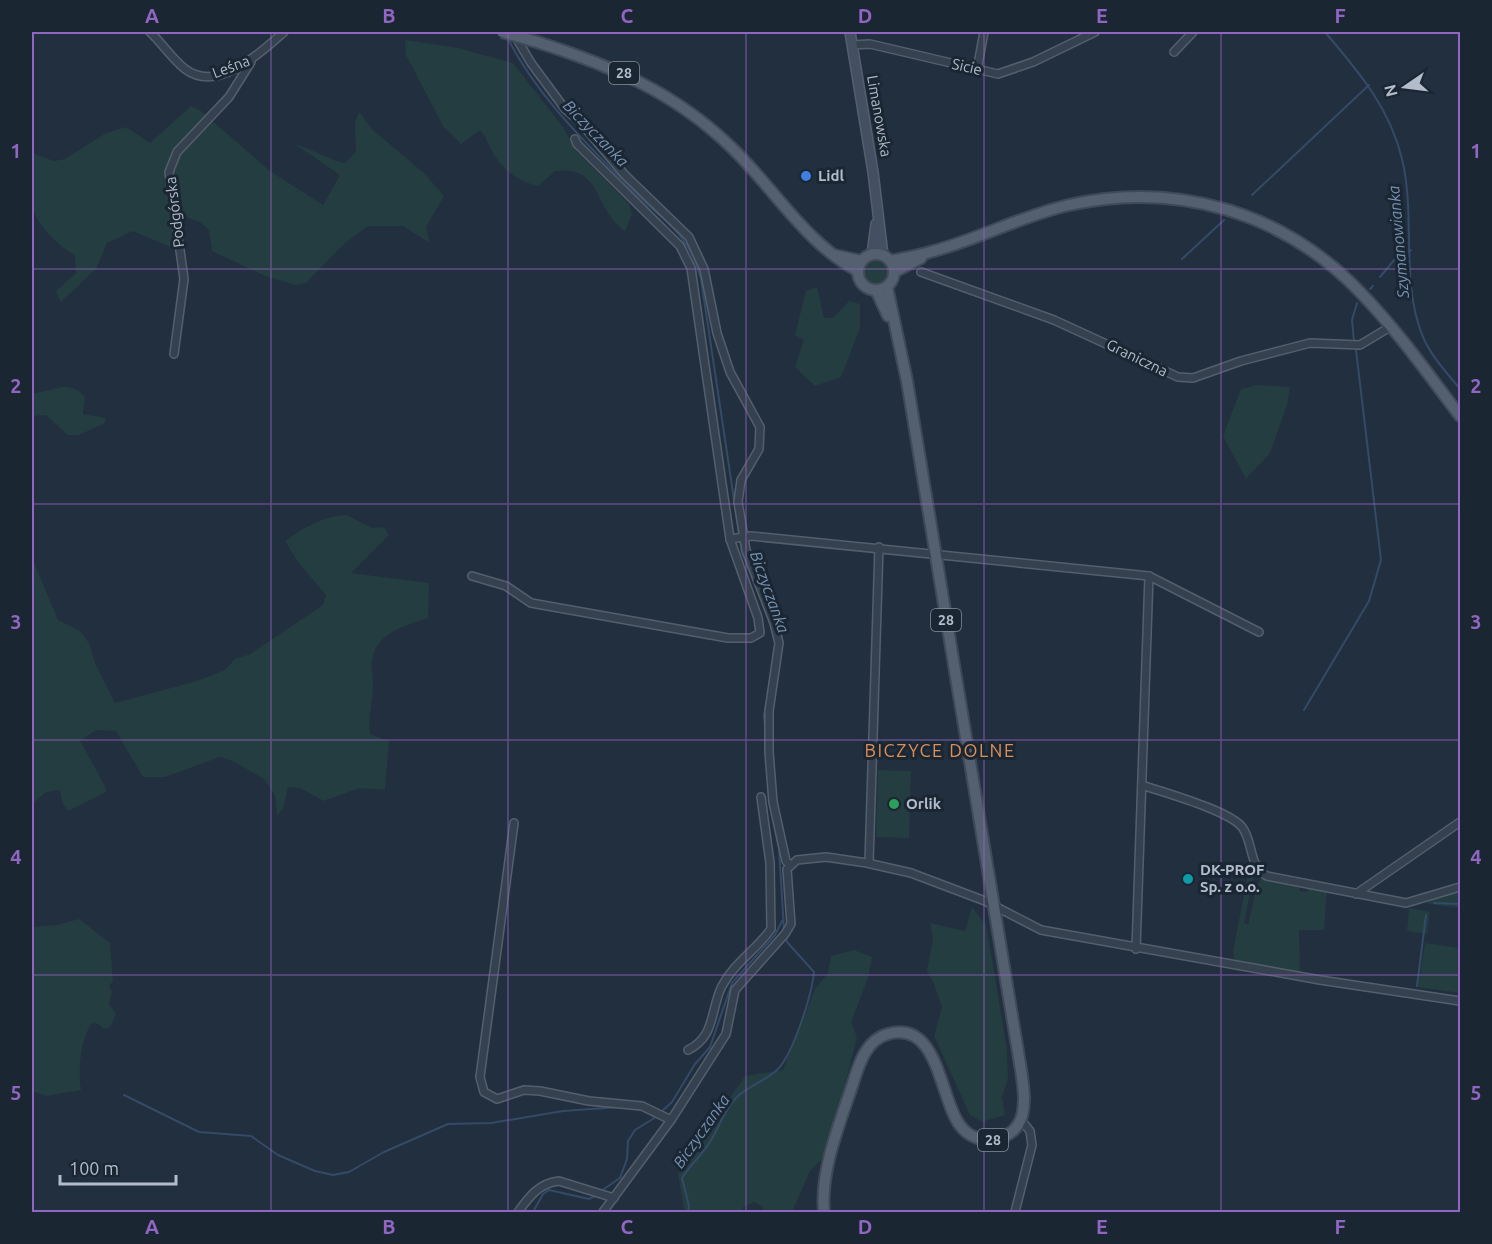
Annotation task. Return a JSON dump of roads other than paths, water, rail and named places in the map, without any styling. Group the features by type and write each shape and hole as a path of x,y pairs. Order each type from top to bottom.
{"main road":[{"name":"28","path":"502,32 609,66 634,78 703,122 732,148 809,233 834,255 860,266 864,286 881,289 897,336 905,369 1023,1084 1024,1104 1021,1119 1013,1131 996,1139 981,1139 967,1132 954,1115 928,1050 916,1037 901,1032 882,1036 867,1049 858,1067 825,1181 824,1212"},
{"name":"Limanowska","path":"850,32 885,261"},
{"path":"860,266 932,252 1067,206 1123,197 1180,199 1247,215 1304,244 1343,275 1390,327 1461,416"},
{"path":"881,289 885,261"}],"street":[{"name":"Leśna","path":"150,32 184,69 210,77 251,62 284,32"},
{"path":"513,32 525,54 565,109 624,174 679,225 697,250 704,269 717,333 730,372 760,427 759,448 741,480 739,489 744,537 779,643 769,711 769,752 781,863 771,929 741,960 722,987 709,1033 698,1045 688,1050"},
{"path":"977,70 984,32"},
{"name":"Sicie","path":"852,45 870,44 998,75 1008,73 1095,32"},
{"path":"1174,52 1193,32"},
{"name":"Podgórska","path":"174,354 184,279 169,172 177,152 229,97 251,62"},
{"path":"472,576 506,586 531,603 728,638 751,638 760,633 759,618 730,539 691,268 680,246 577,144 575,139"},
{"name":"Graniczna","path":"921,272 1054,320 1178,377 1193,378 1241,361 1310,343 1360,345 1390,327"},
{"path":"730,539 744,537 879,547 1149,576 1259,632"},
{"path":"869,863 879,547"},
{"path":"1136,949 1149,576"},
{"path":"1142,785 1231,818 1247,835 1259,870 1267,876 1410,903 1461,887"},
{"path":"603,1212 670,1120 726,1034 735,990 783,937 791,924 787,876 761,797"},
{"path":"514,822 480,1077 484,1092 497,1099 524,1090 540,1091 589,1101 642,1106 670,1120"},
{"path":"1356,894 1461,822"},
{"path":"781,863 826,857 869,863 911,873 993,904 1036,929 1136,949 1461,1001"},
{"path":"722,987 735,990"},
{"path":"1015,1212 1032,1145 1030,1131 1021,1119"},
{"path":"518,1212 537,1189 546,1182 559,1181 614,1198"}],"waterway":[{"name":"Szymanowianka","path":"1325,32 1371,91 1397,140 1406,181 1410,272 1416,316 1430,351 1460,389"},
{"name":"Biczyczanka","path":"508,39 533,80 563,118 595,153 672,227 689,248 701,279 742,553 771,624"},
{"path":"1252,195 1369,85"},
{"path":"1182,259 1224,220"},
{"path":"1380,277 1396,258 1411,250"},
{"path":"1370,289 1373,286"},
{"path":"1354,341 1352,320 1357,303"},
{"path":"1304,710 1369,601 1381,560 1356,350"},
{"name":"Biczyczanka","path":"766,742 764,715 769,691"},
{"name":"Biczyczanka","path":"772,813 779,849 784,930"},
{"path":"1434,903 1460,904"},
{"path":"1417,986 1426,915"},
{"path":"660,1113 672,1102 695,1064 710,1047 732,983 775,935 782,921"},
{"name":"Biczyczanka","path":"688,1212 689,1206 682,1178 710,1142 736,1098 777,1070 789,1051 801,1024 814,972 787,942 785,935"},
{"path":"124,1095 199,1132 251,1136 278,1155 315,1171 333,1175 349,1172 384,1152 448,1124 491,1123 563,1111 619,1107"},
{"path":"628,1108 642,1110 656,1117"},
{"path":"601,1191 620,1178 627,1159 628,1141 635,1130 656,1117"},
{"path":"533,1212 543,1194 549,1190 589,1199 597,1195"}],"place":[{"name":"Lidl","path":"806,176"},
{"name":"Orlik","path":"894,804"},
{"name":"DK-PROF Sp. z o.o.","path":"1188,879"}],"district":[{"name":"BICZYCE DOLNE","path":"940,751"}]}
